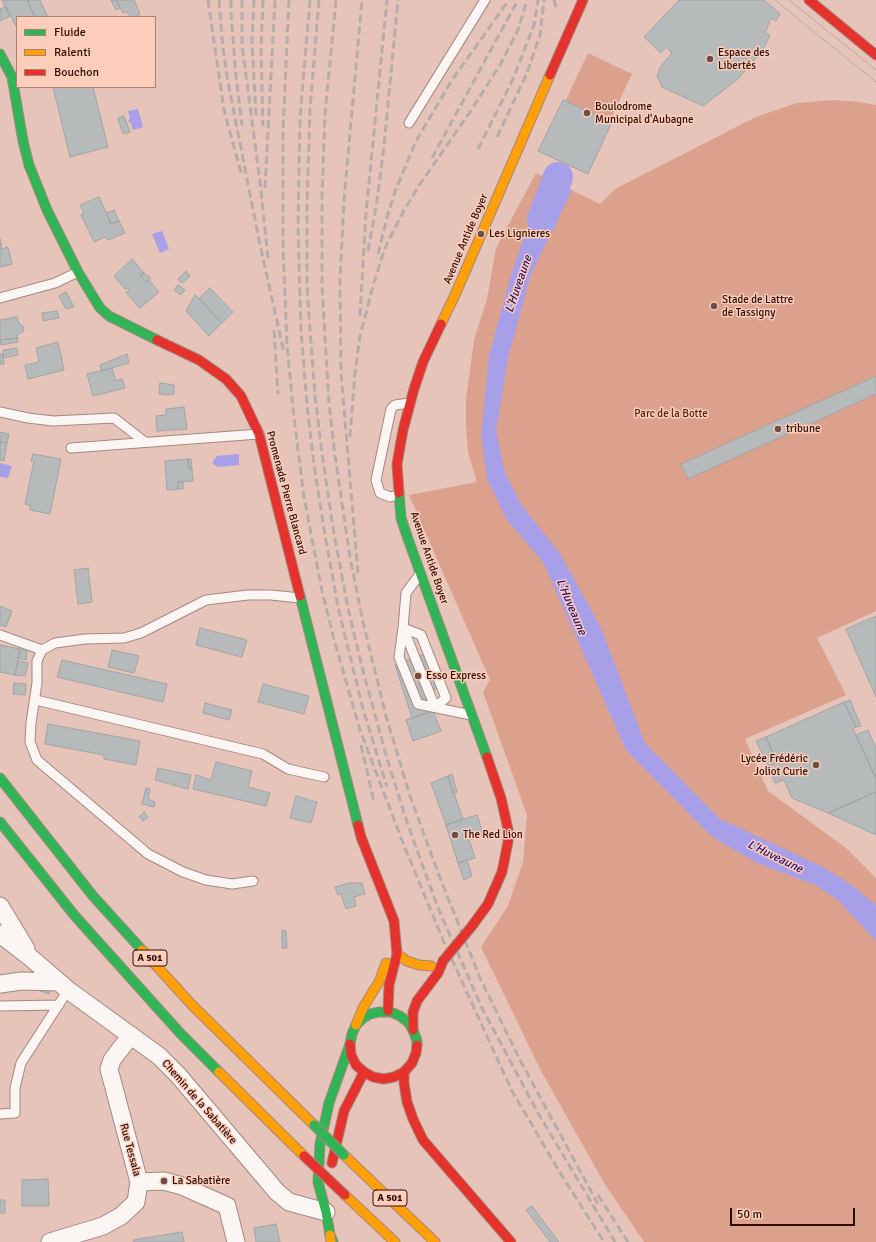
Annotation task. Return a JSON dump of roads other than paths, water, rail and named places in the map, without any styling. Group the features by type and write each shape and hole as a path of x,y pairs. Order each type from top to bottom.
{"main road":[{"name":"Avenue Antide Boyer","path":"397,954 407,961 428,969 443,960 472,926 488,904 496,887 506,856 508,842 508,829 501,798 401,518 398,495 397,464 402,430 423,362 454,295 583,0"},
{"path":"809,0 876,55"},
{"name":"Promenade Pierre Blancard","path":"0,54 12,76 23,141 29,165 47,210 78,272 100,308 109,316 199,360 226,379 240,396 259,434 361,837 394,921 397,954 389,985 392,1010"},
{"name":"A 501","path":"0,778 93,896 192,1005 344,1155 435,1242"},
{"name":"A 501","path":"0,822 75,916 175,1027 304,1156 395,1242"},
{"path":"332,1240 318,1182 320,1144 329,1103 350,1044 352,1034 363,1008 380,980 396,932"},
{"name":"Avenue Antide Boyer","path":"413,1030 413,1012 417,1001 438,973 443,960"},
{"path":"350,1044 351,1055 356,1065 373,1077 384,1079 394,1077 404,1072 412,1063 416,1052 417,1041 413,1030 404,1019 392,1010 370,1014 356,1025"},
{"path":"326,1212 335,1148 344,1111 364,1072"},
{"path":"404,1072 407,1102 423,1140 511,1242"}],"street":[{"path":"0,906 31,958"},
{"name":"Chemin de la Sabatière","path":"0,934 64,986 159,1056 178,1074 277,1192 289,1202 326,1212"},
{"path":"0,984 21,982 64,986"},
{"name":"Rue Tessala","path":"50,1242 103,1226 121,1216 136,1202 139,1182 109,1069 112,1060 131,1035"},
{"path":"139,1182 170,1182 227,1206 236,1242"}],"lane":[{"path":"410,123 485,0"},
{"path":"0,298 55,283 78,272"},
{"path":"398,495 390,496 380,493 376,480 391,409 395,405 410,403"},
{"path":"0,412 28,418 53,421 114,418 145,442"},
{"path":"71,448 259,434"},
{"path":"420,573 406,593 399,656 418,704 472,715"},
{"path":"253,881 232,884 206,880 183,872 148,854 37,760 30,742 31,723 36,700 37,661 42,650 55,643 85,639 124,638 142,633 206,600 248,594 300,598"},
{"path":"403,628 435,707"},
{"path":"403,628 421,635 424,642 446,698 435,707"},
{"path":"0,635 42,650"},
{"path":"36,700 262,754 288,769 324,777"},
{"path":"0,1114 15,1114 15,1088 21,1063 59,1005 64,986"},
{"path":"0,1006 59,1005"}],"water":[{"path":"138,109 143,127 133,130 131,123 128,121 130,118 128,111"},
{"path":"542,175 572,190 531,274 508,358 496,431 505,473 522,506 559,552 601,628 645,743 720,819 825,868 853,886 876,905 876,941 838,900 815,885 757,863 711,836 626,750 543,562 507,520 487,479 481,436 489,356 512,272 534,208"},
{"path":"162,231 169,249 160,253 152,234"},
{"path":"239,454 239,465 218,467 213,464 216,456"},
{"path":"0,463 12,466 8,478 0,477"}],"waterway":[{"name":"L'Huveaune","path":"542,220 558,177"}],"tram line":[{"path":"775,0 876,82"},
{"path":"789,0 876,70"}],"railway":[{"path":"208,0 224,110 241,173"},
{"path":"219,0 223,49 228,82 259,240 284,353"},
{"path":"231,0 236,76 242,125"},
{"path":"242,0 242,45 260,182 268,258"},
{"path":"254,0 252,41 256,115"},
{"path":"263,0 261,51 263,126"},
{"path":"265,188 275,0"},
{"path":"289,0 283,130 283,247 287,345 304,497 322,591 333,636 360,730 403,843 443,940 512,1091 559,1171 604,1242"},
{"path":"310,0 300,117 298,227 301,331 307,405 314,465 338,607 363,709 387,787"},
{"path":"319,0 310,109 307,204 307,286 315,395 322,454 334,534 348,608 362,667 388,762 408,825 438,908 482,1008 538,1113 615,1242"},
{"path":"336,0 325,114 322,197 322,286 329,403 335,456 350,557 363,622 386,716 410,796 440,878 480,978 520,1060 598,1204"},
{"path":"358,573 341,373 340,281 344,200 362,0"},
{"path":"360,316 366,213 387,0"},
{"path":"368,251 377,201 384,146 398,0"},
{"path":"378,254 396,189 416,141 452,80 509,0"},
{"path":"432,158 518,0"},
{"path":"350,437 355,372 360,336 374,282 385,248 403,212 418,187 470,112 500,65 518,30 527,0"},
{"path":"478,149 513,79 534,25 538,0"},
{"path":"497,137 527,73 540,35 544,0"},
{"path":"554,0 556,7"},
{"path":"274,330 278,394"},
{"path":"361,745 374,802"},
{"path":"598,1195 628,1242"}],"place":[{"name":"Espace des Libertés","path":"710,59"},
{"name":"Boulodrome Municipal d'Aubagne","path":"587,113"},
{"name":"Les Lignieres","path":"481,234"},
{"name":"Stade de Lattre de Tassigny","path":"714,306"},
{"name":"tribune","path":"778,429"},
{"name":"Esso Express","path":"418,676"},
{"name":"Lycée Frédéric Joliot Curie","path":"816,765"},
{"name":"The Red Lion","path":"455,835"},
{"name":"La Sabatière","path":"164,1181"}],"park label":[{"name":"Parc de la Botte","path":"671,414"}]}
